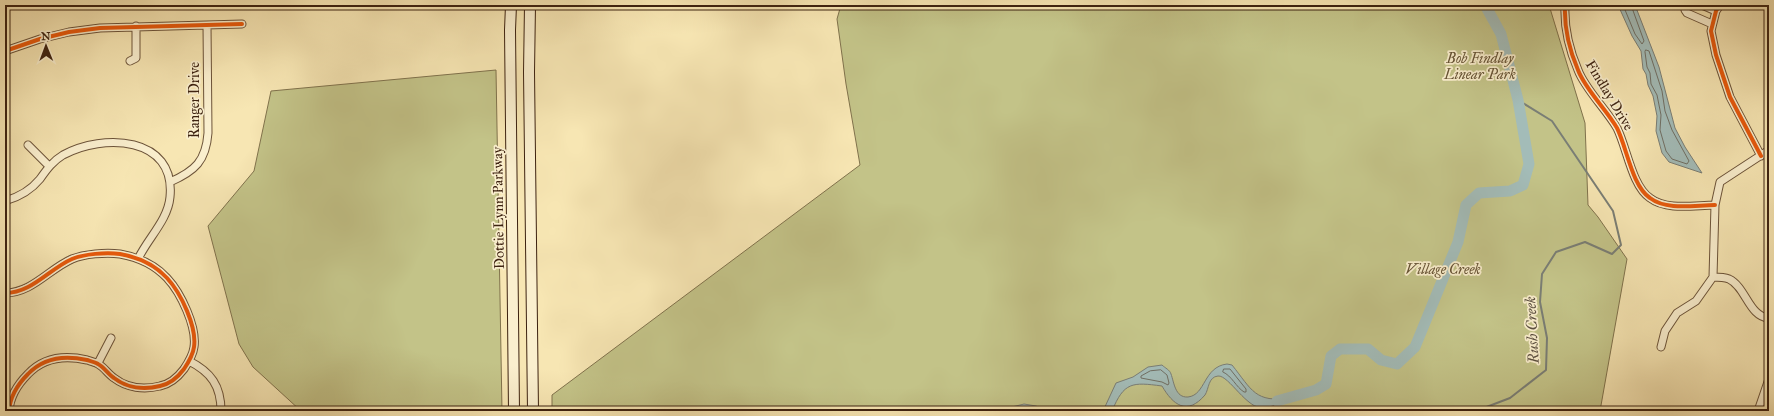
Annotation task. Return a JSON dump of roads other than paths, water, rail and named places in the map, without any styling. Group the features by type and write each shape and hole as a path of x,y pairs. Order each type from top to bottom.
{"main road":[{"name":"Dottie Lynn Parkway","path":"511,5 510,52 514,411"},
{"path":"530,5 529,51 533,411"},
{"path":"510,52 529,51"}],"street":[{"name":"Findlay Drive","path":"1565,5 1567,32 1578,71 1616,127 1626,149 1640,189 1650,199 1664,205 1715,205"},
{"path":"1685,5 1685,10 1687,13 1712,24"},
{"path":"1702,5 1718,8 1712,24 1712,41 1730,97 1761,156"},
{"path":"5,50 69,32 100,28 242,24"},
{"name":"Ranger Drive","path":"170,182 189,172 200,162 207,148 207,25"},
{"path":"130,61 136,58 136,26"},
{"path":"5,201 15,198 29,190 39,180 49,166 62,156 77,148 96,143 112,142 131,144 146,149 156,156 163,164 170,182 170,198 166,214 144,247 138,259"},
{"path":"28,145 49,166"},
{"path":"1661,347 1665,332 1677,313 1696,301 1713,277 1715,205 1720,182 1769,150"},
{"path":"5,293 29,287 72,259 92,255 118,254 138,259 155,267 177,290 185,305 191,323 194,347 189,361 179,376 165,385 143,389 124,384 113,378 98,364 68,357 53,358 41,364 29,373 17,387 10,405 10,411"},
{"path":"1713,277 1727,278 1734,282 1756,312 1764,318 1769,318"},
{"path":"98,364 111,338"},
{"path":"189,361 201,367 211,376 221,398 221,411"},
{"path":"1758,411 1769,378"}],"water":[{"path":"1618,5 1635,5 1659,67 1675,128 1685,147 1702,173 1669,162 1662,153 1656,131 1657,116 1653,96 1643,69 1641,51 1632,36"},
{"path":"1227,364 1232,365 1255,393 1269,398 1290,398 1271,407 1258,407 1251,404 1227,381 1218,376 1212,379 1205,395 1192,405 1181,406 1176,403 1166,393 1162,386 1143,384 1130,386 1125,389 1116,401 1112,411 1103,411 1116,383 1133,377 1148,367 1162,365 1169,370 1174,385 1180,395 1188,397 1194,395 1198,391 1213,370 1219,366"},
{"path":"1024,404 1036,406 1047,411 1005,411 1012,407"}],"waterway":[{"name":"Village Creek","path":"1277,401 1316,390 1326,384 1331,356 1340,349 1368,349 1381,360 1397,364 1415,347 1458,242 1466,205 1479,193 1510,191 1523,185 1529,164 1518,100 1501,34 1485,5"},
{"name":"Rush Creek","path":"1476,411 1510,398 1546,370 1547,338 1540,302 1542,274 1556,252 1585,242 1612,254 1621,245 1613,211 1552,121 1518,100"}],"park label":[{"name":"Bob Findlay Linear Park","path":"1480,66"}]}
